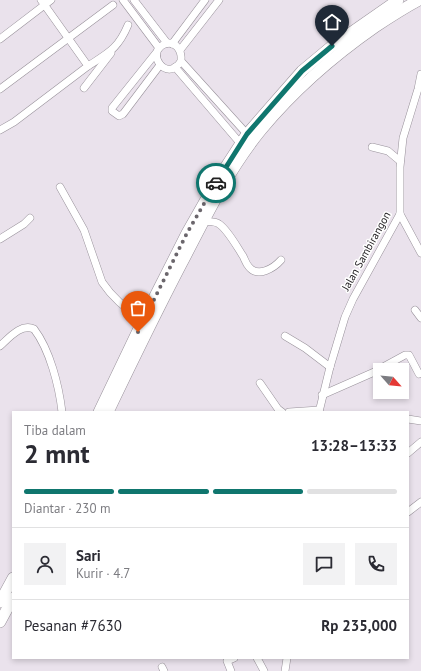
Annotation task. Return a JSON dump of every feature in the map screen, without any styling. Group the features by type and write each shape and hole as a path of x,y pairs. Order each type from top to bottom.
{"highway":[{"path":"108,411 191,235 204,221 223,186 260,130 290,90 302,71 332,46 398,0"},
{"path":"99,411 143,320 244,139 290,90 309,78 333,58 405,7 419,0"},
{"path":"0,602 12,580"},
{"path":"0,622 12,600"}],"street":[{"path":"0,39 42,2 51,0"},
{"path":"123,0 158,50 157,60 160,65 164,68 175,67 181,61 182,55 180,50 177,46 169,44 134,0"},
{"path":"160,65 123,114 119,116 112,112 112,108 158,50 169,44 205,0"},
{"path":"180,50 219,0"},
{"path":"42,2 88,66"},
{"path":"0,89 113,6"},
{"path":"84,88 114,50 123,37 128,25"},
{"path":"0,130 88,66 114,50"},
{"path":"181,61 232,118 244,139"},
{"path":"175,67 225,125 244,139"},
{"name":"Jalan Sambirangon","path":"319,411 338,337 353,299 400,214 400,161 403,138 419,89 421,74"},
{"path":"225,125 232,118"},
{"path":"372,147 388,151 400,161"},
{"path":"60,187 84,230 100,276 106,288 120,303 143,320"},
{"path":"400,214 421,253"},
{"path":"0,239 24,224 30,218"},
{"path":"204,221 217,223 223,228 236,245 248,266 254,271 258,272 275,267 281,260"},
{"path":"415,310 421,318"},
{"path":"0,346 19,330 30,327 34,329 51,362 60,396 62,411"},
{"path":"285,336 306,348 330,366"},
{"path":"322,395 372,373 405,355 409,355 419,374"},
{"path":"260,383 281,411"},
{"path":"409,419 421,421"},
{"path":"409,452 421,442"},
{"path":"409,511 421,502"},
{"path":"228,659 231,671"},
{"path":"258,659 264,671"},
{"path":"285,671 287,659"}],"way so far":[{"path":"138,332 187,233 216,183"}],"route":[{"path":"216,183 247,134 302,71 332,46"}]}
